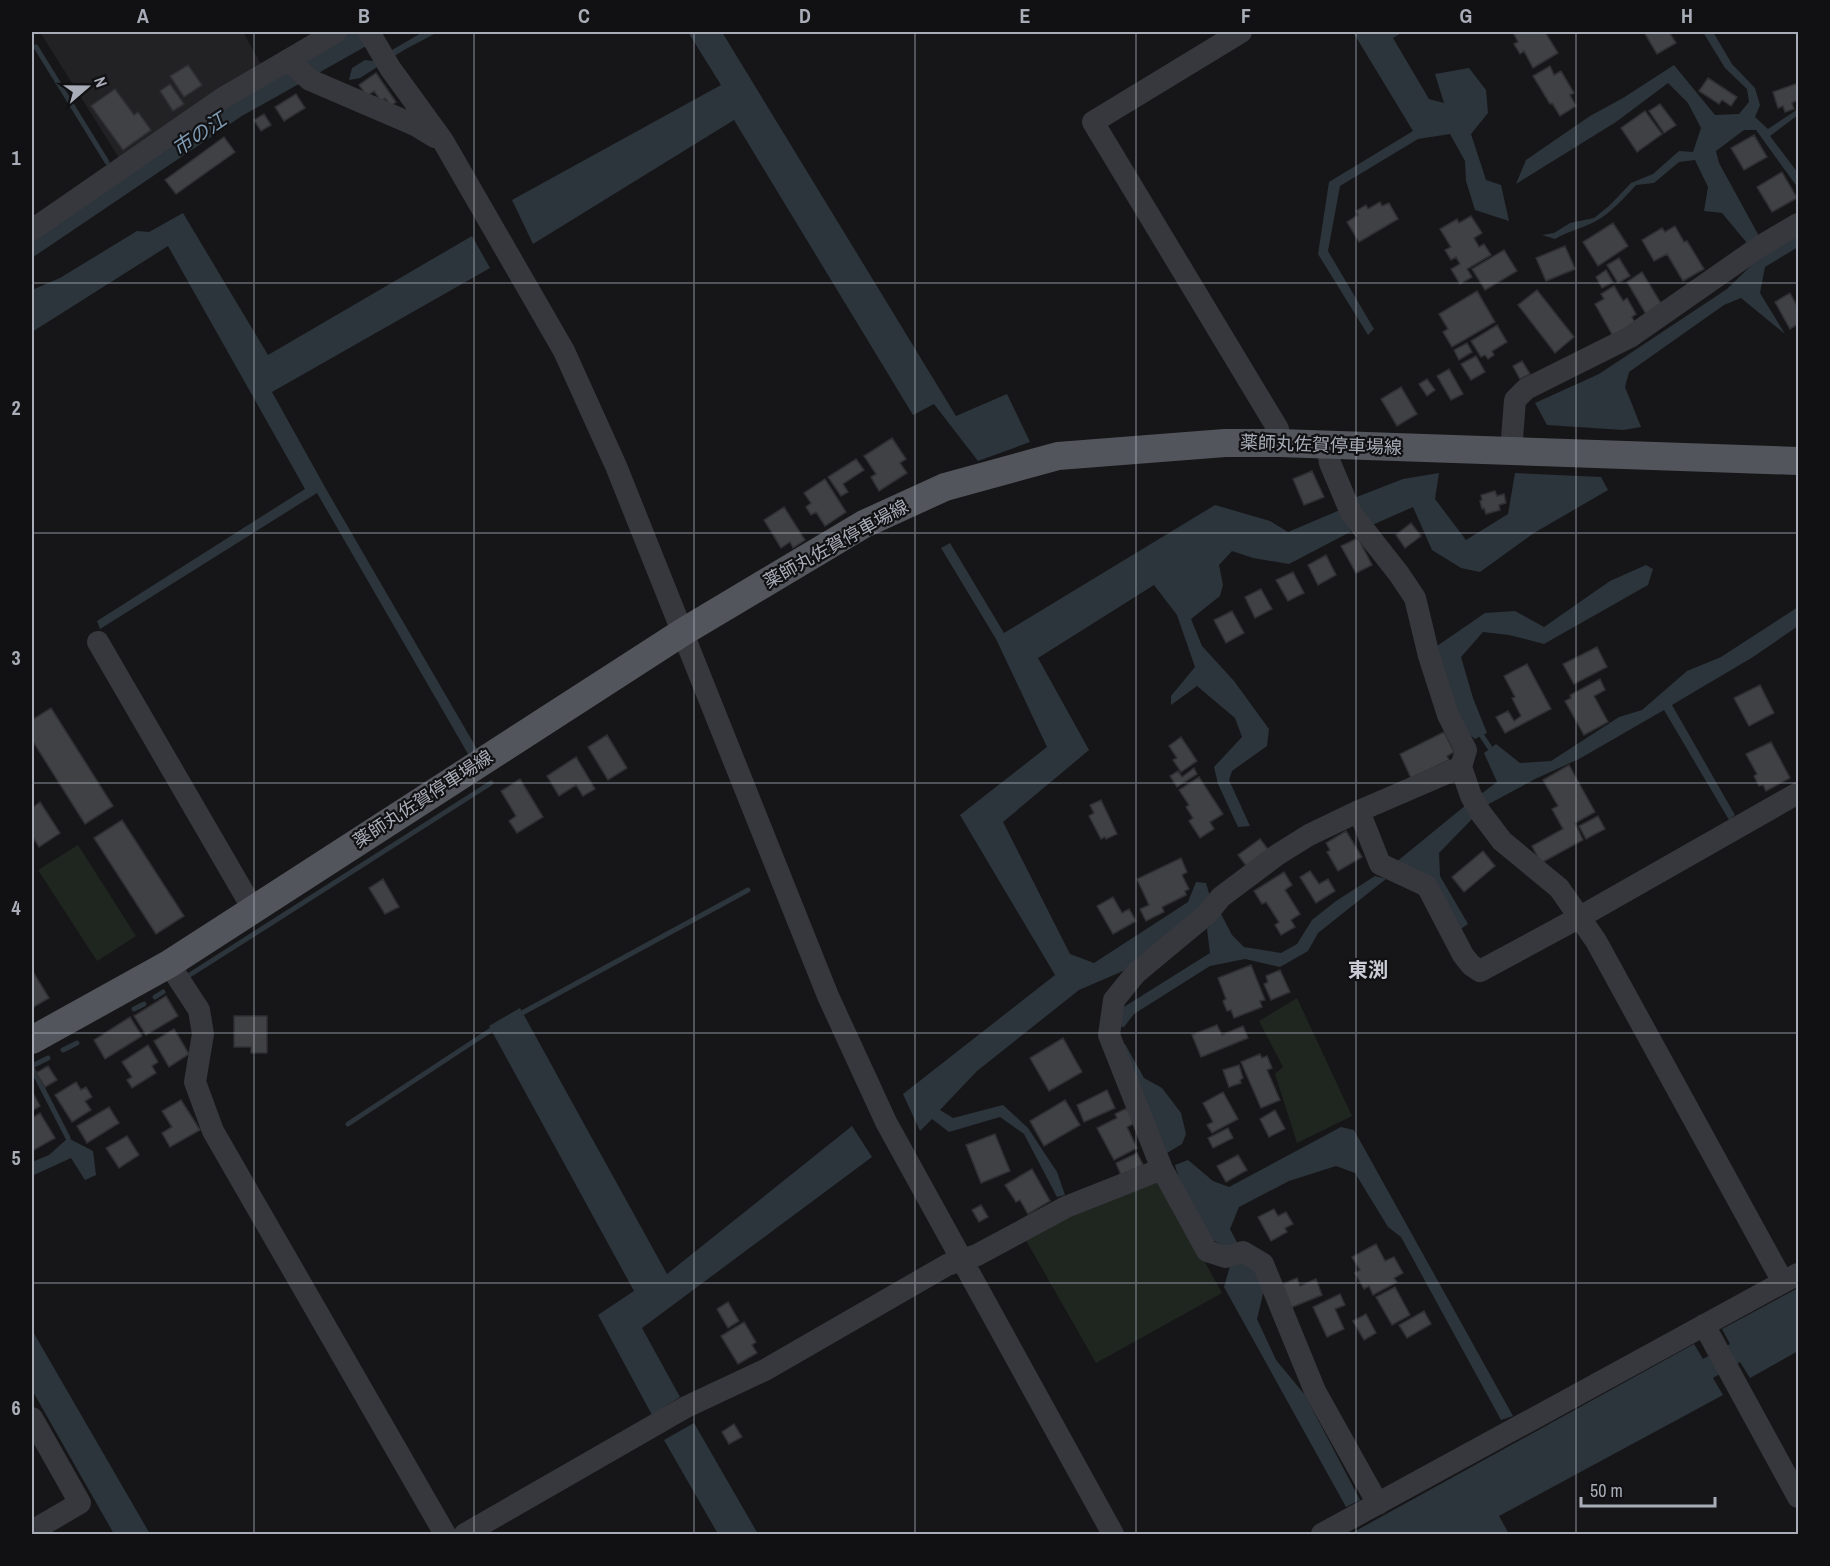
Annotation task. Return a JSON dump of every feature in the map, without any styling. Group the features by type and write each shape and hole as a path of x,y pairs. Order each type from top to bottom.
{"main road":[{"name":"薬師丸佐賀停車場線","path":"32,1040 169,964 683,632 864,524 945,487 1058,456 1225,443 1798,461"}],"street":[{"path":"32,230 223,98 336,32"},
{"path":"1241,32 1093,122 1278,429 1280,443"},
{"path":"379,49 443,141 564,351 616,466 828,996 886,1122 1113,1534"},
{"path":"288,60 310,80 417,126 443,141"},
{"path":"1510,451 1515,400 1526,389 1630,337 1759,247 1798,224"},
{"path":"1322,1534 1791,1278 1596,941 1559,888 1502,842 1476,804 1461,767 1466,750 1448,715 1414,598 1399,574 1354,517 1330,463 1328,445"},
{"path":"98,642 253,909"},
{"path":"1378,1504 1315,1391 1263,1264 1235,1255 1207,1251 1162,1169 1108,1035 1114,1000 1137,973 1212,909 1221,897 1277,855 1309,835 1461,767"},
{"path":"1359,811 1390,869 1428,886 1463,956 1480,971 1798,793"},
{"path":"169,964 199,1010 202,1034 195,1082 213,1131 445,1534"},
{"path":"465,1534 686,1407 765,1370 947,1265 977,1255 1066,1207 1162,1169"},
{"path":"1704,1325 1798,1497"},
{"path":"32,1418 80,1503 32,1531"}],"shaded area":[{"path":"40,32 243,32 262,66 119,158"},
{"path":"423,32 438,32 360,78 349,80 352,68 365,60 373,61"},
{"path":"688,32 722,32 956,416 1007,394 1030,442 978,461 934,404 913,415 734,120 533,244 512,200 721,85"},
{"path":"1353,32 1403,32 1393,38 1429,99 1444,103 1435,74 1469,68 1486,90 1488,113 1471,134 1486,180 1501,185 1509,221 1475,210 1466,181 1465,161 1450,134 1418,139 1340,186 1328,251 1374,329 1368,335 1318,254 1329,182 1413,131"},
{"path":"1703,32 1713,32 1732,64 1755,88 1760,105 1755,117 1768,129 1798,109 1798,115 1770,136 1798,173 1798,188 1756,130 1744,130 1716,151 1719,163 1759,236 1747,243 1722,213 1704,211 1708,187 1695,160 1679,162 1654,183 1636,185 1613,209 1591,223 1555,239 1542,235 1554,233 1570,223 1594,218 1631,183 1653,174 1679,151 1693,152 1701,128 1688,103 1668,83 1616,122 1516,184 1526,160 1590,116 1674,65 1715,115 1739,114 1749,102 1747,89 1725,68"},
{"path":"183,213 268,355 472,236 490,268 272,392 477,749 468,754 317,493 100,629 97,621 305,489 168,246 32,332 32,290 60,278 137,231 149,232"},
{"path":"1798,234 1798,247 1765,267 1760,293 1785,334 1741,298 1724,305 1629,372 1625,387 1641,427 1623,430 1547,425 1535,403 1599,374 1727,289 1760,257"},
{"path":"1439,473 1435,499 1466,540 1508,514 1515,473 1601,477 1608,490 1534,533 1480,572 1461,568 1432,550 1413,507 1370,526 1354,498 1403,479"},
{"path":"1215,505 1270,521 1288,532 1340,510 1352,531 1289,564 1253,558 1232,551 1219,565 1223,585 1220,596 1191,619 1202,646 1234,681 1269,729 1267,746 1232,771 1229,780 1250,826 1238,827 1218,784 1214,767 1242,737 1235,718 1197,686 1171,705 1171,696 1195,667 1177,615 1154,585 1038,658 1089,750 1003,822 1070,954 1094,963 1188,902 1196,882 1206,883 1211,900 1195,917 1123,971 1079,990 977,1071 940,1110 953,1118 1003,1105 1028,1128 1057,1172 1065,1195 1057,1197 1024,1134 1000,1117 949,1132 932,1119 920,1131 903,1094 1055,975 960,815 1047,747 996,639 941,548 950,543 1004,633"},
{"path":"1646,565 1653,569 1648,585 1544,644 1509,635 1483,632 1461,657 1473,698 1487,733 1475,739 1465,731 1440,674 1437,646 1485,613 1515,611 1544,627 1610,581"},
{"path":"1798,607 1798,626 1753,657 1672,705 1735,815 1729,820 1664,710 1579,759 1487,805 1481,794 1497,782 1484,753 1496,744 1520,763 1551,761 1619,717 1642,710 1687,671 1721,657"},
{"path":"1466,805 1472,819 1439,853 1440,876 1468,924 1459,930 1395,863"},
{"path":"78,845 136,936 97,961 38,870"},
{"path":"1375,876 1386,879 1318,933 1308,951 1280,967 1245,959 1210,966 1134,1014 1124,1027 1115,1026 1119,1010 1210,953 1207,929 1220,912 1232,935 1244,947 1281,953 1297,944 1312,920 1336,901"},
{"path":"1297,998 1352,1116 1297,1143 1275,1074 1283,1067 1259,1021"},
{"path":"520,1008 667,1274 852,1126 872,1157 642,1328 680,1397 652,1415 598,1315 634,1291 489,1026"},
{"path":"1125,1044 1144,1078 1162,1088 1181,1113 1186,1134 1182,1144 1167,1153 1120,1046"},
{"path":"1341,1127 1354,1130 1513,1416 1501,1420 1401,1237 1388,1227 1355,1173 1336,1166 1289,1181 1239,1207 1230,1229 1239,1246 1227,1247 1204,1236 1180,1183 1175,1165 1188,1160 1213,1181 1229,1187"},
{"path":"68,1138 93,1151 96,1175 85,1180 71,1158 32,1176 32,1162 49,1155"},
{"path":"1159,1179 1222,1293 1096,1363 1024,1237"},
{"path":"1242,1257 1259,1274 1264,1290 1257,1319 1276,1360 1305,1395 1360,1500 1346,1507 1224,1287 1232,1259"},
{"path":"1798,1288 1798,1351 1750,1378 1740,1362 1713,1378 1723,1395 1499,1516 1509,1534 1350,1534 1694,1344 1703,1359 1730,1344 1722,1329"},
{"path":"32,1330 150,1534 114,1534 32,1390"},
{"path":"694,1423 758,1534 718,1534 664,1440"}],"building":[{"path":"1545,32 1558,53 1533,68 1524,51 1520,54 1514,44 1518,42 1514,34"},
{"path":"1644,32 1669,32 1676,43 1657,54"},
{"path":"188,65 202,85 184,97 170,76"},
{"path":"1550,66 1554,75 1561,71 1574,93 1570,95 1576,106 1560,116 1533,76"},
{"path":"376,73 396,102 391,106 385,98 381,101 374,91 367,96 359,85"},
{"path":"1708,78 1737,97 1731,106 1722,100 1719,104 1699,91"},
{"path":"1798,83 1798,100 1792,103 1794,109 1785,112 1783,106 1778,108 1773,92"},
{"path":"170,84 184,104 173,111 160,91"},
{"path":"115,89 134,115 138,112 151,130 123,150 91,106"},
{"path":"296,94 305,108 284,121 275,107"},
{"path":"1660,104 1676,125 1664,133 1649,111"},
{"path":"1645,111 1662,134 1637,152 1621,128"},
{"path":"264,114 271,125 261,131 254,120"},
{"path":"1754,135 1767,157 1744,170 1731,148"},
{"path":"224,137 235,152 176,194 165,180"},
{"path":"1782,172 1797,198 1772,212 1757,187"},
{"path":"1380,202 1382,206 1389,203 1398,219 1359,242 1347,222 1358,215 1356,211 1366,205 1368,209"},
{"path":"1471,216 1482,233 1474,238 1479,247 1484,244 1491,255 1467,269 1472,277 1460,284 1451,269 1460,264 1456,257 1451,260 1445,250 1451,247 1440,229 1457,219 1459,223"},
{"path":"1613,223 1628,246 1598,266 1583,242"},
{"path":"1675,226 1704,269 1683,281 1667,254 1654,261 1642,240 1662,228 1665,232"},
{"path":"1565,246 1575,269 1546,281 1536,258"},
{"path":"1504,250 1517,271 1485,290 1472,269"},
{"path":"1619,258 1630,276 1618,283 1607,265"},
{"path":"1606,270 1613,282 1602,288 1596,277"},
{"path":"1642,272 1662,305 1646,314 1627,282"},
{"path":"1614,286 1623,301 1627,298 1636,314 1632,317 1635,323 1613,336 1595,304 1604,299 1601,294"},
{"path":"1537,290 1574,337 1555,353 1518,305"},
{"path":"1477,291 1495,322 1452,347 1443,332 1448,329 1439,314"},
{"path":"1790,293 1798,308 1798,324 1790,329 1775,302"},
{"path":"1497,325 1507,342 1492,351 1494,355 1488,359 1485,355 1481,357 1471,341"},
{"path":"1467,343 1472,352 1459,360 1454,350"},
{"path":"1476,356 1485,372 1471,380 1461,364"},
{"path":"1522,361 1530,374 1520,379 1513,366"},
{"path":"1449,369 1463,394 1451,400 1437,376"},
{"path":"1427,379 1435,390 1427,396 1419,384"},
{"path":"1401,387 1417,414 1397,426 1381,399"},
{"path":"892,438 906,459 900,463 907,473 879,491 871,477 876,474 864,456"},
{"path":"856,459 864,470 843,484 848,492 841,496 828,477"},
{"path":"1312,471 1324,497 1304,505 1293,479"},
{"path":"825,479 846,512 825,526 816,512 811,515 806,507 811,503 804,493"},
{"path":"1495,491 1497,496 1504,494 1506,503 1499,505 1500,510 1486,514 1484,508 1482,509 1481,495"},
{"path":"784,507 805,540 793,548 790,542 781,548 764,520"},
{"path":"1411,523 1421,536 1405,548 1396,535"},
{"path":"1358,538 1372,565 1356,573 1341,546"},
{"path":"1326,555 1336,575 1318,585 1308,565"},
{"path":"1293,572 1304,593 1288,601 1276,580"},
{"path":"1261,589 1272,609 1255,618 1245,597"},
{"path":"1232,611 1244,633 1226,643 1214,620"},
{"path":"1597,647 1607,667 1574,684 1563,664"},
{"path":"1527,664 1551,709 1505,733 1496,717 1508,711 1514,721 1521,716 1512,698 1515,697 1504,676"},
{"path":"1600,679 1605,690 1594,696 1608,722 1584,735 1565,701 1571,698 1570,695"},
{"path":"1760,685 1774,713 1749,726 1734,698"},
{"path":"51,708 113,806 85,824 32,740 32,720"},
{"path":"1444,732 1454,752 1447,756 1449,760 1411,778 1400,754"},
{"path":"607,735 627,768 608,780 588,747"},
{"path":"1181,737 1197,761 1181,772 1173,760 1177,758 1169,746"},
{"path":"1771,742 1790,778 1766,791 1763,785 1759,786 1754,776 1757,774 1746,754"},
{"path":"576,757 595,789 583,796 576,785 559,796 547,776"},
{"path":"1569,765 1595,812 1575,823 1583,840 1541,863 1532,846 1563,829 1552,809 1558,806 1543,780"},
{"path":"1194,768 1197,774 1177,787 1170,776 1178,771 1182,777"},
{"path":"1199,777 1223,814 1210,822 1214,829 1200,838 1189,821 1193,818 1186,807 1189,805 1179,790"},
{"path":"520,779 543,817 517,833 509,821 516,816 501,791"},
{"path":"1101,800 1117,834 1106,839 1105,837 1101,839 1089,816 1094,813 1090,805"},
{"path":"40,802 60,833 39,847 32,836 32,808"},
{"path":"1598,816 1605,829 1586,839 1579,826"},
{"path":"122,820 184,916 156,934 94,838"},
{"path":"1346,831 1362,857 1338,871 1327,852 1330,850 1326,843"},
{"path":"1260,839 1270,852 1248,868 1238,855"},
{"path":"1483,851 1495,866 1464,892 1452,877"},
{"path":"1181,858 1187,872 1182,875 1189,889 1185,891 1186,895 1162,907 1164,912 1146,921 1140,909 1149,905 1137,879"},
{"path":"1310,871 1319,884 1328,879 1335,891 1316,903 1300,877"},
{"path":"1284,872 1292,885 1285,890 1300,914 1291,920 1295,927 1281,935 1275,925 1279,922 1266,902 1262,904 1254,891"},
{"path":"383,879 399,907 385,914 369,888"},
{"path":"1113,897 1122,913 1129,909 1136,921 1113,934 1097,906"},
{"path":"1251,965 1265,1000 1260,1001 1262,1007 1234,1018 1231,1010 1227,1011 1223,1001 1226,999 1218,978"},
{"path":"32,970 49,998 32,1008"},
{"path":"1280,970 1290,992 1271,1000 1264,984 1268,982 1266,976"},
{"path":"166,996 178,1016 146,1035 134,1016"},
{"path":"234,1016 267,1016 267,1053 251,1053 251,1047 234,1047"},
{"path":"130,1017 142,1036 105,1059 94,1040"},
{"path":"1217,1025 1222,1035 1243,1026 1248,1038 1201,1057 1192,1035"},
{"path":"174,1029 189,1054 169,1067 154,1041"},
{"path":"1063,1038 1082,1072 1049,1091 1030,1058"},
{"path":"148,1045 158,1062 152,1066 156,1073 132,1088 127,1080 132,1077 122,1062"},
{"path":"1260,1054 1262,1058 1267,1056 1272,1068 1267,1070 1280,1100 1261,1108 1241,1062"},
{"path":"1239,1065 1243,1078 1240,1080 1241,1083 1229,1087 1223,1070"},
{"path":"48,1066 57,1080 45,1087 36,1073"},
{"path":"76,1082 81,1090 86,1087 92,1097 85,1101 91,1110 72,1122 55,1095"},
{"path":"1107,1090 1115,1108 1084,1122 1077,1105"},
{"path":"32,1091 40,1106 32,1111"},
{"path":"1223,1092 1238,1119 1212,1133 1207,1125 1213,1122 1203,1103"},
{"path":"181,1100 200,1130 170,1147 162,1133 172,1127 162,1111"},
{"path":"1065,1100 1080,1125 1044,1146 1030,1121"},
{"path":"109,1107 119,1123 87,1143 77,1126"},
{"path":"1127,1108 1135,1123 1127,1127 1137,1148 1114,1160 1097,1128 1117,1118 1115,1114"},
{"path":"1275,1110 1285,1129 1269,1137 1260,1119"},
{"path":"40,1113 55,1138 32,1151 32,1118"},
{"path":"1228,1128 1233,1138 1213,1148 1208,1138"},
{"path":"995,1134 1010,1171 981,1183 966,1145"},
{"path":"127,1136 139,1155 119,1168 106,1148"},
{"path":"1137,1153 1143,1165 1121,1175 1116,1163"},
{"path":"1238,1155 1247,1170 1226,1182 1217,1166"},
{"path":"1032,1169 1050,1201 1028,1214 1020,1200 1016,1202 1005,1185"},
{"path":"981,1205 988,1217 979,1222 972,1210"},
{"path":"1274,1209 1278,1216 1286,1212 1293,1224 1285,1228 1287,1232 1271,1241 1258,1217"},
{"path":"1376,1244 1385,1261 1394,1257 1403,1273 1394,1278 1397,1282 1373,1295 1369,1286 1364,1289 1355,1273 1360,1270 1352,1257"},
{"path":"1297,1278 1300,1286 1316,1279 1322,1295 1290,1308 1281,1285"},
{"path":"1395,1287 1410,1315 1392,1325 1376,1297"},
{"path":"1340,1294 1345,1305 1335,1309 1344,1329 1327,1337 1313,1307"},
{"path":"728,1302 739,1321 728,1328 717,1309"},
{"path":"1424,1311 1431,1324 1407,1338 1399,1325"},
{"path":"1366,1314 1376,1333 1364,1340 1353,1321"},
{"path":"744,1322 756,1342 752,1345 757,1353 738,1364 721,1336"},
{"path":"734,1424 742,1437 729,1444 722,1432"}],"waterway":[{"path":"346,32 353,43"},
{"name":"市の江","path":"32,247 236,109 373,32"},
{"path":"36,47 107,162"},
{"path":"1482,736 1490,748"},
{"path":"188,976 491,783"},
{"path":"522,1013 748,890"},
{"path":"155,997 163,992"},
{"path":"134,1009 144,1004"},
{"path":"348,1124 491,1030"},
{"path":"63,1050 77,1043"},
{"path":"32,1066 48,1058"},
{"path":"32,1068 68,1138"}],"district":[{"name":"東渕","path":"1368,970"}]}
